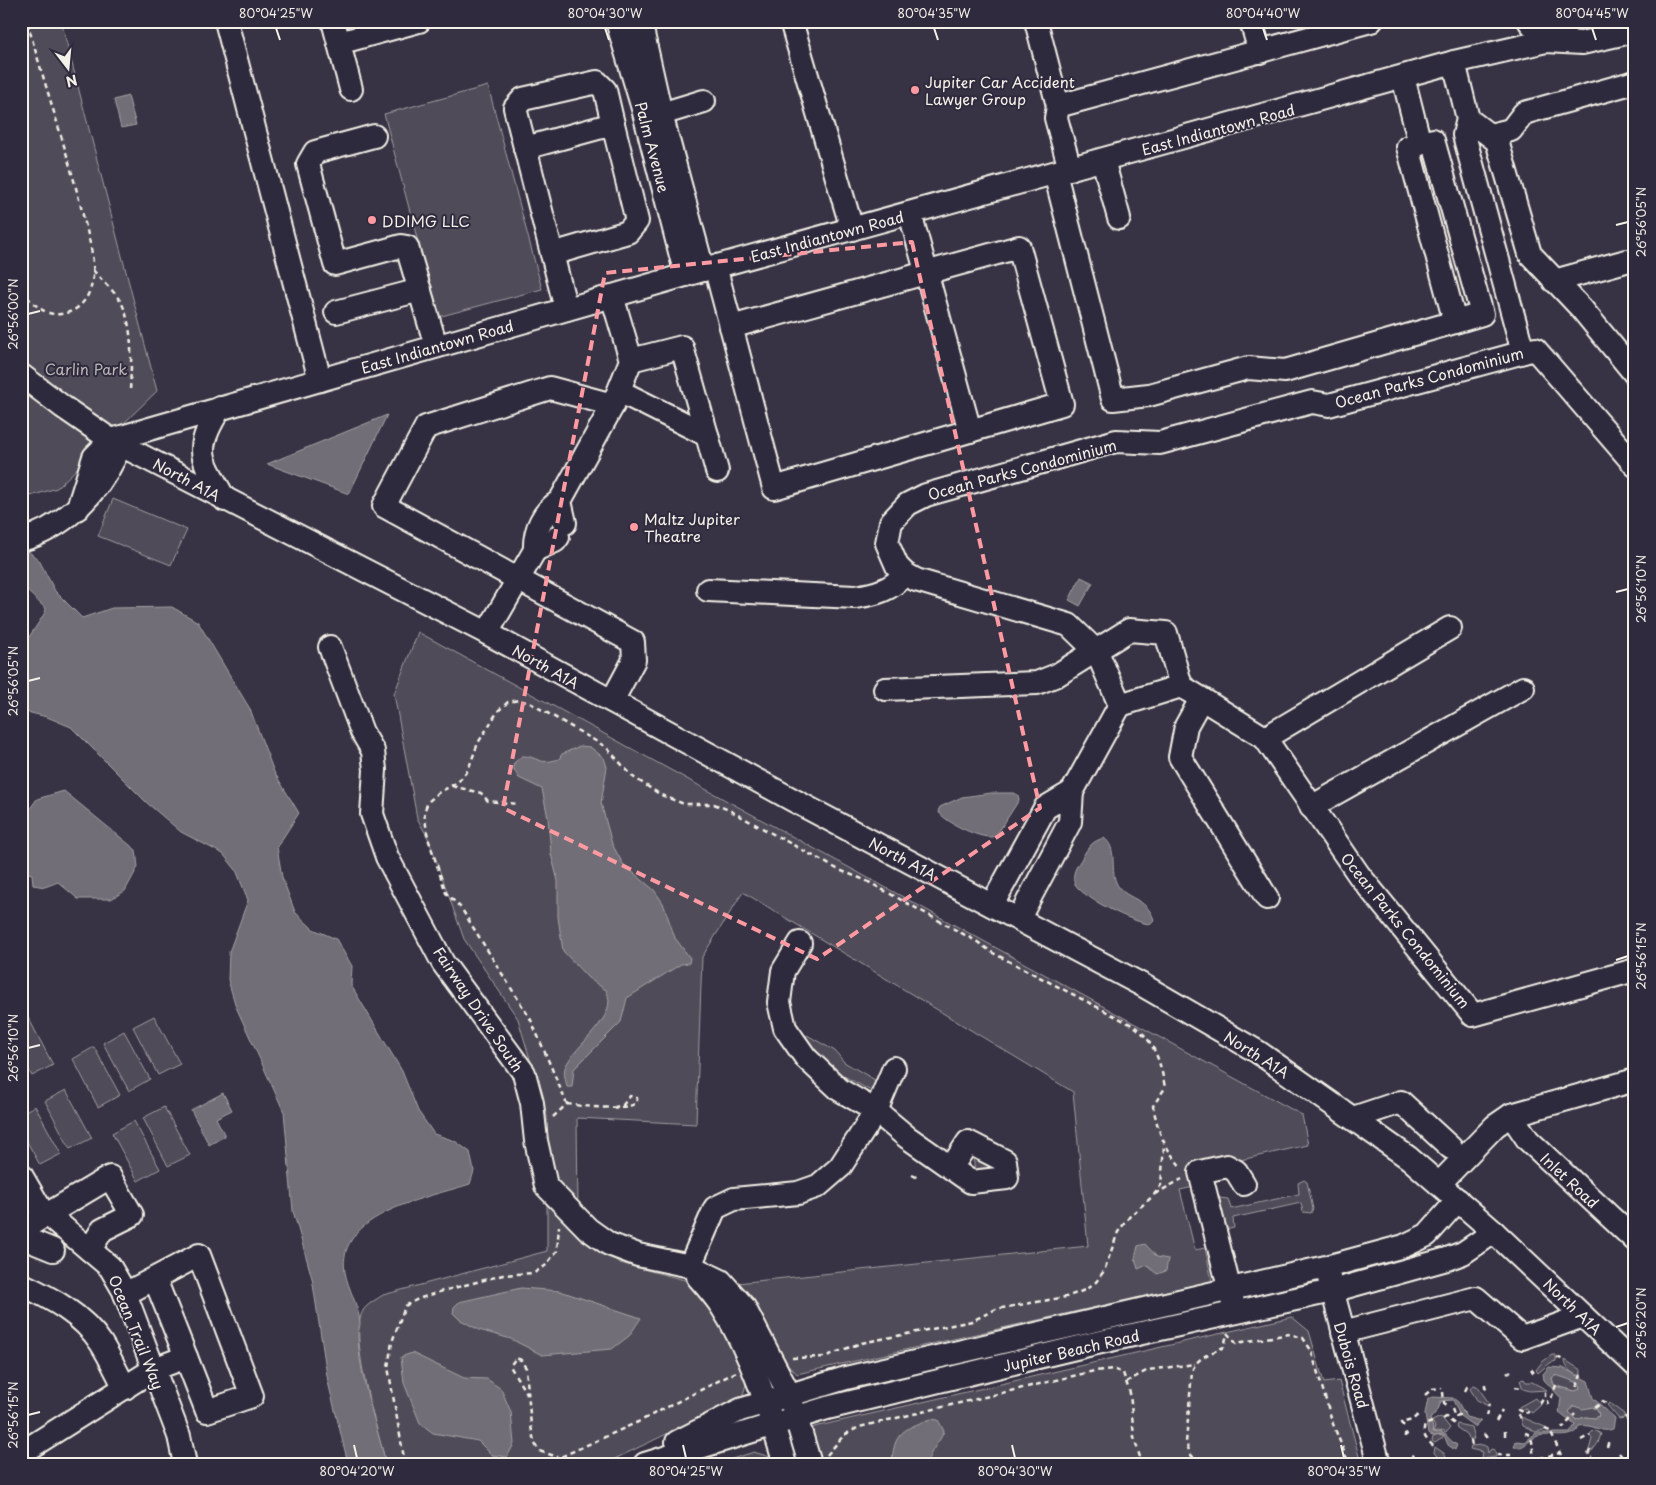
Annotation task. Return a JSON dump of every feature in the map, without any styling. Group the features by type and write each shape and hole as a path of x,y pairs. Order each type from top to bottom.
{"street":[{"path":"226,21 320,380"},
{"path":"333,21 351,89"},
{"path":"339,44 419,21"},
{"name":"Palm Avenue","path":"617,21 642,105 702,270"},
{"name":"Palm Avenue","path":"636,21 643,34 661,114 702,270"},
{"path":"791,21 852,229"},
{"path":"1036,21 1058,106 1056,118 1063,171 1113,398 1149,395 1248,368 1285,371 1482,314 1433,140 1420,144 1403,77"},
{"path":"1251,21 1260,52"},
{"path":"1058,106 1370,21"},
{"path":"1529,21 1547,31"},
{"name":"East Indiantown Road","path":"111,440 702,270 1403,77 1547,31 1570,21"},
{"name":"East Indiantown Road","path":"1547,31 1582,43 1635,31"},
{"path":"1454,62 1468,118 1464,135 1523,352"},
{"path":"552,254 628,232 637,221 605,90 597,82 523,99 515,108 525,148 566,309"},
{"path":"1490,135 1511,130 1524,114 1635,82"},
{"path":"661,114 704,101"},
{"path":"1468,118 1498,141 1530,254 1581,308 1635,374"},
{"path":"525,148 613,124"},
{"path":"374,136 315,152 308,164 335,264 401,246 407,248 436,346"},
{"path":"1103,160 1119,218"},
{"path":"910,213 970,431"},
{"path":"702,270 731,327 774,488 1062,404 1019,247 731,327"},
{"path":"1554,281 1626,261"},
{"path":"336,312 420,290"},
{"path":"535,550 534,534 550,507 560,501 616,398 631,360 612,296"},
{"path":"631,360 682,347 717,471"},
{"name":"Ocean Parks Condominium","path":"905,574 894,561 887,543 891,522 908,504 946,487 1116,441 1160,443 1312,402 1329,405 1535,349 1635,464"},
{"name":"North A1A","path":"21,375 111,440 487,634 1019,918 1144,986 1258,1052 1409,1158 1494,1232 1635,1365"},
{"path":"612,701 634,660 633,642 384,506 426,427 550,388 616,398 707,435"},
{"path":"220,408 207,428 202,443 208,468 226,500"},
{"path":"23,540 38,536 78,508 94,457 111,440"},
{"path":"487,634 535,550 555,541 561,530 560,501"},
{"path":"708,590 855,597 876,594 895,585 905,574 924,583 1069,625 1097,652 1120,705"},
{"path":"1265,738 1450,628"},
{"path":"886,689 1038,683 1057,675 1097,652 1129,630 1166,634 1181,686 1120,705 1072,792 1070,822 1019,918"},
{"name":"Fairway Drive South","path":"330,647 362,732 373,751 375,770 372,814 387,857 443,963 524,1073 532,1103 536,1141 546,1186 560,1203 588,1229 609,1244 638,1255 690,1266 721,1281 744,1307 763,1366"},
{"name":"Ocean Parks Condominium","path":"1181,686 1265,738 1359,875 1473,1015 1635,970"},
{"path":"1311,807 1523,688"},
{"path":"1202,698 1186,726 1180,757 1267,898"},
{"path":"992,905 1045,808 1072,792"},
{"path":"800,943 783,971 779,1002 785,1028 806,1058 840,1090 876,1110 907,1137 951,1168"},
{"path":"690,1266 715,1208 734,1199 798,1193 818,1186 840,1167 876,1110 894,1068"},
{"path":"1439,1184 1495,1126 1511,1115 1635,1080"},
{"path":"1354,1118 1400,1102 1451,1148"},
{"name":"Inlet Road","path":"1511,1115 1528,1140 1626,1221 1635,1240"},
{"path":"1409,1158 1433,1132"},
{"path":"1236,1313 1200,1172 1227,1166 1236,1171 1244,1184"},
{"name":"Ocean Trail Way","path":"21,1175 40,1208 110,1267 125,1294 154,1370 179,1436 185,1464"},
{"path":"21,1230 110,1177 132,1215 102,1230 90,1250"},
{"name":"Jupiter Beach Road","path":"635,1464 740,1410 764,1401 941,1354 1326,1267 1404,1246 1427,1234 1458,1200"},
{"name":"Jupiter Beach Road","path":"645,1464 796,1416 1092,1344 1332,1291 1447,1259 1463,1253 1494,1232"},
{"path":"21,1237 53,1250"},
{"path":"125,1294 199,1255 252,1396 207,1411 154,1279"},
{"name":"Dubois Road","path":"1326,1267 1379,1464"},
{"path":"21,1284 53,1298 85,1325 101,1343 125,1388"},
{"path":"1343,1332 1476,1298 1522,1338 1583,1316"},
{"path":"21,1453 154,1370 186,1357"},
{"path":"763,1366 789,1394 796,1416 818,1460"},
{"path":"763,1366 764,1401 785,1464"}],"path":[{"path":"21,290 33,303 48,313 70,313 82,305 88,295 93,270 92,252 70,163 27,21"},
{"path":"93,270 122,304 125,313 131,348 130,392"},
{"path":"544,1464 638,1422 736,1372 795,1358 824,1356 861,1343 972,1322 996,1309 1066,1297 1085,1290 1096,1282 1104,1271 1118,1232 1130,1216 1153,1196 1161,1185 1164,1147 1153,1106 1165,1088 1158,1056 1142,1032 1134,1026 993,953 976,940 865,880 839,870 729,810 714,804 684,804 662,796 633,777 606,747 530,703 519,700 508,702 498,711 478,744 468,770 458,782 438,793 428,802 424,812 428,838 446,892 461,908 530,1020 568,1104"},
{"path":"452,786 481,793 488,801 517,804"},
{"path":"552,1123 553,1116 568,1104 630,1107 637,1102 637,1098 630,1096 623,1105 615,1106"},
{"path":"912,1174 918,1178"},
{"path":"1153,1196 1189,1177"},
{"path":"405,1464 388,1367 392,1342 405,1306 418,1299 439,1292 503,1275 534,1273 545,1266 557,1251 560,1203"},
{"path":"1126,1382 1148,1370 1195,1364 1224,1347 1228,1333 1236,1343 1290,1334 1303,1338 1311,1350 1333,1424 1349,1464"},
{"path":"527,1395 510,1366 516,1358 521,1360 526,1368 527,1395 534,1442 539,1451 558,1457"},
{"path":"1557,1358 1565,1361"},
{"path":"1195,1364 1192,1372 1186,1443 1200,1464"},
{"path":"818,1460 844,1435 859,1427 1094,1371 1113,1369 1123,1373 1130,1393 1134,1436 1142,1464"},
{"path":"1531,1369 1533,1372 1537,1371"},
{"path":"1507,1374 1512,1370"},
{"path":"1577,1384 1581,1376"},
{"path":"1485,1384 1485,1387 1490,1390"},
{"path":"1548,1405 1547,1401 1556,1385"},
{"path":"1465,1390 1467,1387 1471,1387"},
{"path":"1515,1387 1521,1388"},
{"path":"1425,1395 1432,1389 1442,1390 1446,1406 1451,1408 1455,1416 1464,1412"},
{"path":"1540,1404 1545,1396 1545,1390"},
{"path":"1595,1408 1600,1403 1605,1402 1608,1404"},
{"path":"1486,1416 1489,1404"},
{"path":"1521,1418 1517,1414 1519,1409 1524,1413 1529,1412"},
{"path":"1496,1421 1502,1411"},
{"path":"1401,1423 1419,1414"},
{"path":"1562,1426 1566,1427 1568,1421 1575,1414"},
{"path":"1625,1416 1627,1416 1633,1428"},
{"path":"1443,1419 1446,1418 1457,1426"},
{"path":"1398,1419 1397,1422 1404,1426"},
{"path":"1432,1422 1426,1424 1424,1434 1426,1439 1433,1443 1435,1448"},
{"path":"1505,1429 1505,1436"},
{"path":"1522,1460 1534,1460 1560,1454 1551,1433 1545,1429"},
{"path":"1405,1437 1405,1435 1410,1433"},
{"path":"1525,1433 1530,1436 1534,1460"},
{"path":"1484,1434 1486,1437 1490,1436"},
{"path":"1581,1440 1590,1436"},
{"path":"1471,1440 1472,1446"},
{"path":"1607,1447 1608,1440"},
{"path":"1557,1447 1561,1444"},
{"path":"1590,1450 1588,1455 1592,1458"},
{"path":"1619,1453 1623,1458 1627,1455"},
{"path":"1412,1459 1413,1454"},
{"path":"1497,1455 1512,1455"}],"highlighted area":[{"path":"912,242 1040,808 817,959 503,808 605,273"}],"green space":[{"name":"Carlin Park","path":"21,21 61,21 157,391 57,488 21,499"},
{"path":"488,86 542,289 438,317 384,114"},
{"path":"113,499 187,530 171,565 98,536"},
{"path":"418,632 1302,1115 1308,1145 1191,1171 1194,1187 1180,1190 1195,1250 1205,1248 1212,1281 797,1374 776,1352 737,1283 1088,1246 1073,1092 743,892 702,957 696,1124 577,1118 578,1211 582,1238 620,1263 692,1282 724,1321 747,1380 741,1403 675,1430 604,1464 386,1464 361,1360 359,1321 364,1309 383,1295 547,1251 547,1116 518,1019 464,939 428,838 417,818 394,694"},
{"path":"154,1016 180,1064 158,1075 133,1027"},
{"path":"28,1017 53,1065 32,1076 21,1057 21,1020"},
{"path":"124,1031 150,1079 129,1091 103,1043"},
{"path":"807,1035 835,1051 844,1062 875,1080 877,1083 873,1092 822,1064 806,1038"},
{"path":"94,1047 120,1095 98,1107 73,1059"},
{"path":"66,1090 92,1138 70,1149 45,1101"},
{"path":"35,1106 61,1154 40,1165 21,1131 21,1113"},
{"path":"164,1107 190,1155 168,1166 143,1118"},
{"path":"134,1121 160,1169 138,1181 112,1133"},
{"path":"973,1157 994,1164 995,1169 975,1171"},
{"path":"1304,1180 1307,1182 1313,1209 1311,1213 1303,1212 1301,1203 1233,1218 1234,1228 1225,1230 1218,1200 1220,1198 1228,1199 1231,1209 1299,1194 1298,1183"},
{"path":"1292,1317 1309,1331 1324,1383 1339,1381 1361,1464 819,1464 810,1435 814,1427"},
{"path":"1552,1355 1556,1355 1556,1361 1550,1363 1538,1373 1536,1370 1542,1362"},
{"path":"1565,1360 1581,1370 1581,1375 1575,1374 1570,1370"},
{"path":"1559,1375 1579,1383 1580,1389 1575,1391 1554,1385 1552,1377"},
{"path":"1524,1379 1526,1382 1532,1382 1547,1390 1530,1391 1523,1389 1520,1380"},
{"path":"1473,1385 1477,1386 1489,1403 1488,1406 1477,1400 1470,1389"},
{"path":"1535,1398 1541,1405 1532,1413 1525,1408 1521,1410 1519,1407"},
{"path":"1609,1403 1624,1414 1624,1418 1619,1419 1607,1405"},
{"path":"1572,1407 1593,1407 1598,1411 1599,1416 1576,1420 1569,1412"},
{"path":"1441,1417 1450,1428 1446,1433 1442,1431 1440,1435 1444,1437 1435,1443 1432,1441 1433,1437 1439,1435 1441,1431 1433,1433 1435,1427 1432,1421"},
{"path":"1521,1418 1545,1427 1545,1430 1535,1432 1523,1426"},
{"path":"1457,1424 1471,1427 1474,1439 1469,1439 1466,1434 1456,1427"},
{"path":"1594,1430 1601,1434 1598,1443 1592,1451 1589,1450 1592,1439 1590,1434"},
{"path":"1483,1445 1487,1447 1488,1453 1491,1449 1495,1450 1496,1457 1483,1459 1481,1457 1482,1452 1470,1449 1471,1446"},
{"path":"1435,1447 1445,1454 1448,1464 1445,1464 1434,1453"},
{"path":"754,1452 773,1458 775,1464 716,1464"}],"shaded area":[{"path":"128,96 136,125 121,128 114,100"},
{"path":"387,415 349,494 267,464"},
{"path":"21,535 29,552 39,560 55,591 82,618 112,608 172,607 198,622 250,709 274,772 299,813 277,847 282,877 295,912 313,929 336,939 352,966 351,985 402,1071 418,1111 434,1134 455,1141 470,1152 474,1171 470,1184 411,1202 389,1211 370,1222 355,1235 346,1252 345,1272 356,1304 360,1324 358,1334 361,1367 386,1464 349,1464 346,1455 328,1382 312,1278 293,1211 284,1112 236,1007 228,980 229,952 248,900 236,870 223,854 181,832 147,803 71,727 47,717 27,712 21,707 19,669 22,649 46,609 21,585"},
{"path":"1081,577 1093,583 1080,606 1069,600"},
{"path":"580,746 590,747 604,758 607,767 601,803 612,844 623,864 654,890 663,903 675,938 690,958 689,963 681,964 627,998 621,1022 574,1069 572,1087 567,1087 564,1075 565,1068 577,1050 602,1021 607,1011 609,1000 606,990 588,978 563,951 558,917 558,881 551,854 548,818 542,789 519,778 513,768 514,763 522,756 542,761 552,761 559,759 562,754"},
{"path":"64,791 136,850 138,867 125,891 111,899 78,899 58,882 45,887 33,885 32,874 21,871 21,821 37,799"},
{"path":"991,793 1013,793 1018,795 1019,800 996,836 974,834 948,820 938,811 940,807 962,797"},
{"path":"1104,838 1111,847 1114,876 1119,888 1146,906 1154,920 1150,924 1143,923 1108,908 1078,888 1074,882 1075,869 1086,851 1093,843"},
{"path":"223,1093 232,1110 216,1118 225,1136 209,1145 191,1110"},
{"path":"1145,1244 1157,1257 1168,1259 1166,1271 1157,1274 1147,1265 1138,1269 1135,1258 1138,1246"},
{"path":"521,1288 560,1291 641,1318 629,1336 612,1349 542,1355 511,1339 479,1330 459,1319 453,1313 454,1307 459,1302"},
{"path":"412,1353 464,1378 487,1379 501,1389 511,1412 514,1444 507,1457 492,1455 478,1441 433,1433 420,1423 404,1383 401,1357"},
{"path":"1549,1367 1563,1368 1588,1381 1593,1398 1615,1418 1613,1429 1604,1430 1584,1425 1579,1426 1573,1434 1564,1436 1542,1435 1535,1437 1524,1446 1514,1447 1516,1441 1525,1442 1536,1433 1570,1433 1575,1425 1559,1413 1561,1398 1544,1380 1543,1374","holes":["1556,1375 1579,1383 1580,1389 1575,1391 1555,1386 1551,1379","1574,1406 1583,1409 1593,1407 1598,1411 1599,1416 1576,1420 1569,1412"]},
{"path":"1432,1397 1453,1398 1458,1402 1466,1417 1481,1421 1475,1427 1460,1416 1453,1400 1441,1401 1438,1410 1430,1419 1433,1428 1432,1433 1446,1435 1457,1445 1455,1450 1448,1445 1444,1435 1433,1436 1428,1434 1425,1414 1428,1399"},
{"path":"931,1419 938,1420 944,1431 930,1454 927,1464 892,1464 895,1445 901,1434 913,1426"}],"place":[{"name":"Jupiter Car Accident Lawyer Group","path":"915,90"},
{"name":"DDIMG LLC","path":"372,220"},
{"name":"Maltz Jupiter Theatre","path":"634,527"}]}
